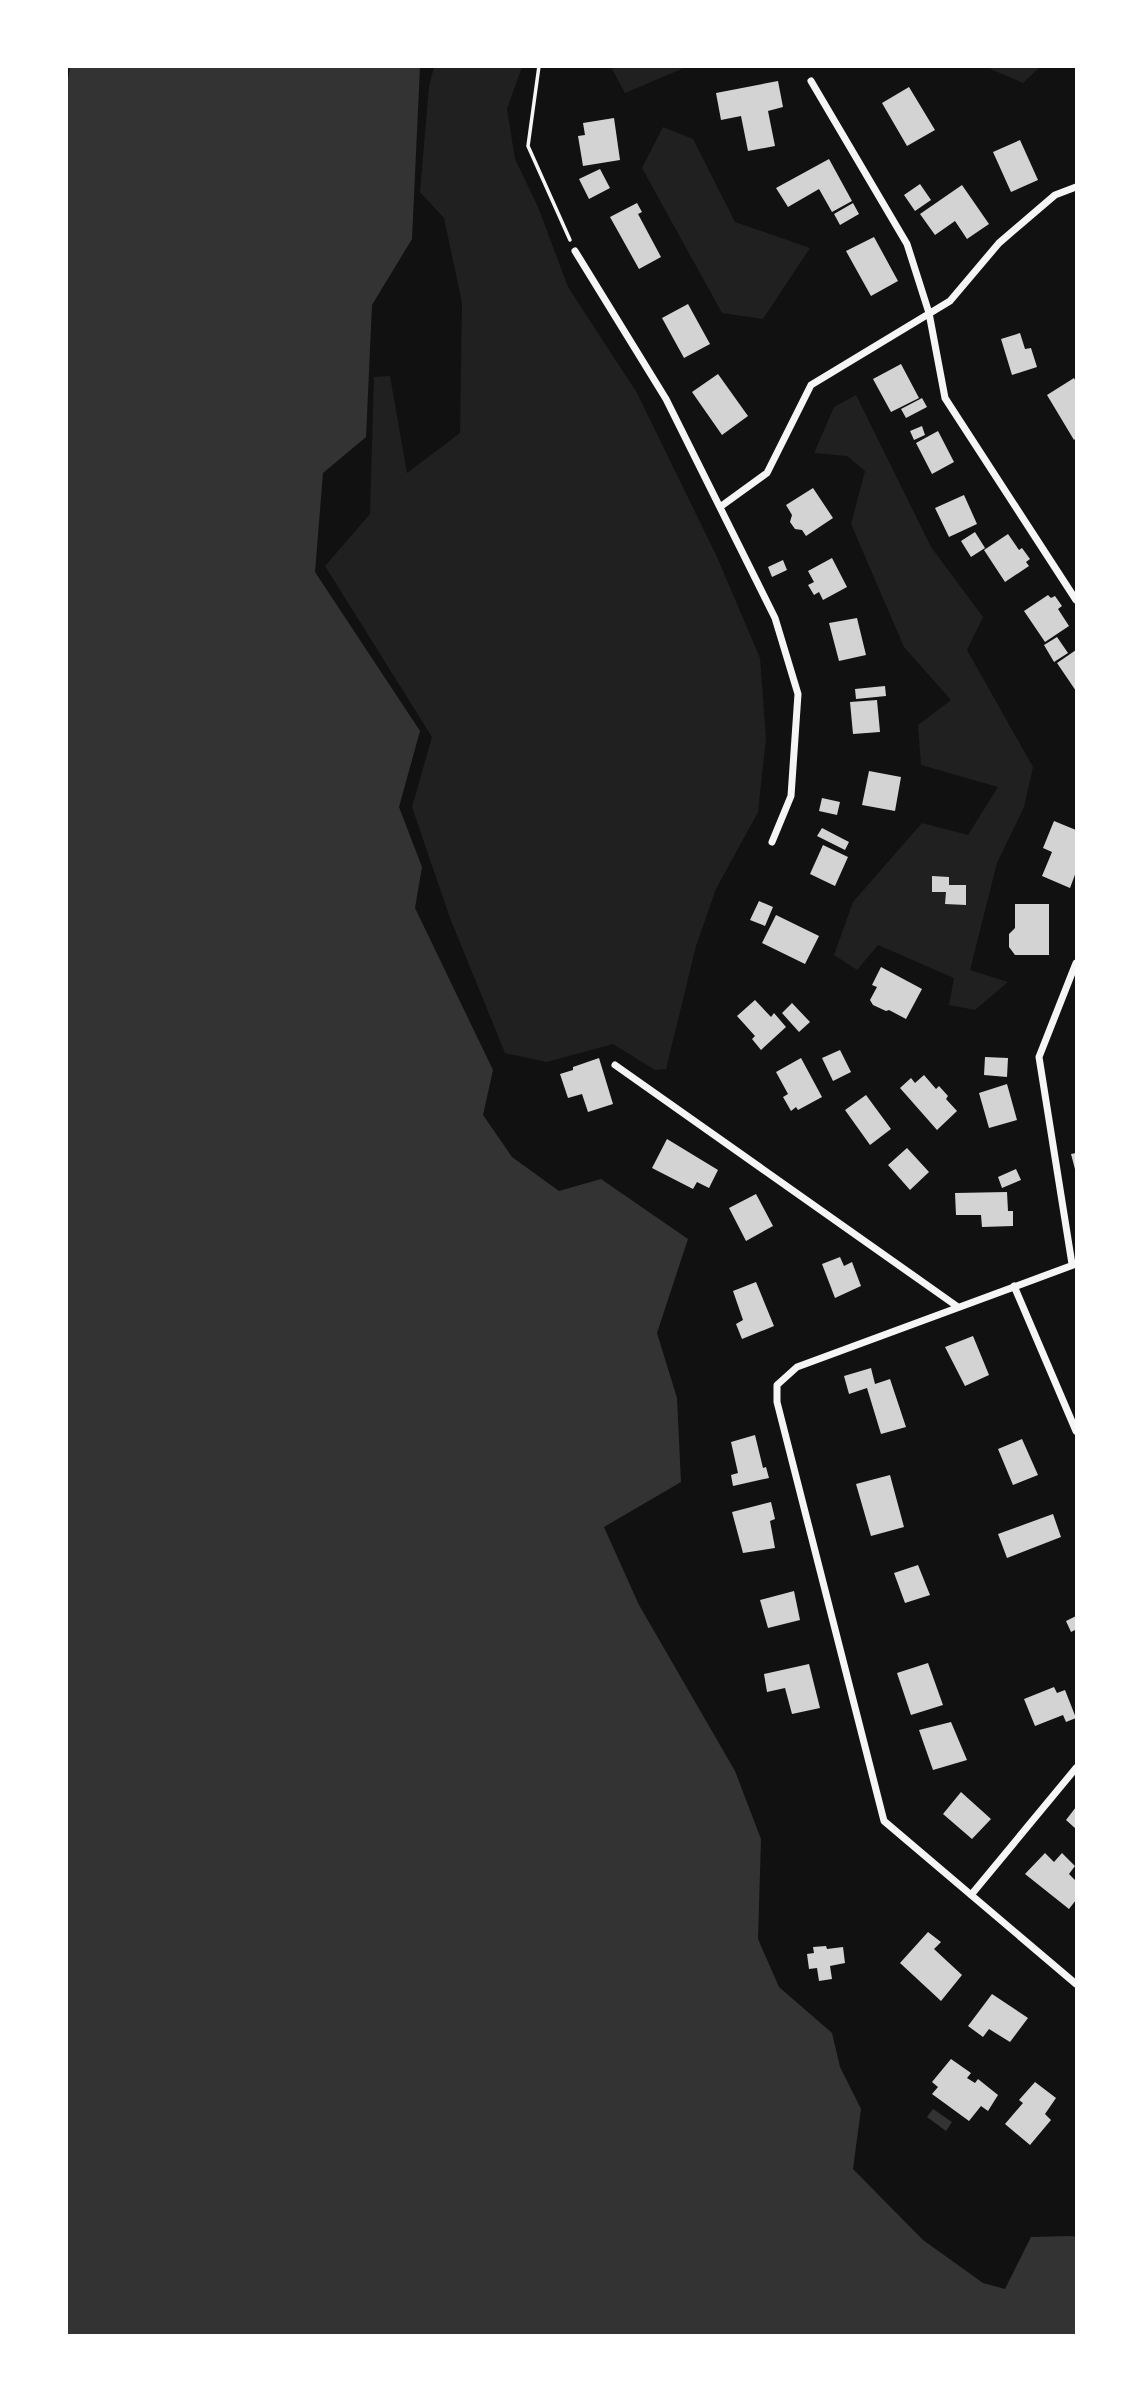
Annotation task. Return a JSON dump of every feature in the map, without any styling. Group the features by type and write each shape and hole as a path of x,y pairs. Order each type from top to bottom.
{"street":[{"path":"811,81 907,244 929,313 945,398 1076,600"},
{"path":"720,507 767,473 811,385 950,301 999,243 1055,195 1076,187"},
{"path":"575,251 666,399 775,618 798,694 790,796 772,842"},
{"path":"1076,963 1039,1056 1074,1264 797,1367 777,1385 777,1402 884,1821 1076,1984"},
{"path":"615,1065 958,1307"},
{"path":"1014,1286 1076,1431"},
{"path":"971,1895 1076,1768"}],"path":[{"path":"539,66 528,146 575,251"}],"shaded area":[{"path":"70,67 420,67 412,239 372,305 366,437 323,473 315,572 420,731 399,807 422,867 415,908 493,1070 483,1115 512,1157 559,1191 601,1179 688,1239 657,1333 677,1398 681,1482 604,1527 639,1605 735,1771 761,1839 758,1939 779,1987 832,2033 840,2067 861,2109 853,2169 923,2240 983,2283 1005,2289 1031,2237 1076,2238 1076,2335 67,2335 66,94"},
{"path":"434,67 522,67 507,109 515,159 538,207 568,287 637,393 717,557 760,658 766,738 758,812 716,889 696,946 666,1069 655,1070 613,1044 547,1062 505,1053 450,918 412,807 432,737 325,566 370,514 374,377 390,376 407,473 460,433 462,303 444,218 420,192 429,86"},
{"path":"611,67 730,67 684,68 625,93"},
{"path":"986,67 1040,67 1023,83"},
{"path":"663,127 693,139 735,222 810,248 763,319 722,313 642,168"},
{"path":"856,395 931,547 983,617 967,650 1033,767 1024,807 997,863 970,970 1008,982 975,1010 949,1005 954,978 878,945 857,970 834,955 853,902 922,823 968,835 998,787 921,765 918,725 951,700 904,647 851,524 865,471 847,456 814,453 834,407"},
{"path":"933,2109 952,2122 946,2131 927,2117"}],"building":[{"path":"778,81 783,107 768,111 775,146 748,151 741,116 721,120 716,93"},
{"path":"909,87 935,130 907,146 882,103"},
{"path":"614,118 620,160 583,166 578,136 585,135 583,123"},
{"path":"1020,140 1038,180 1011,192 993,152"},
{"path":"829,159 852,201 832,212 819,189 788,207 776,188"},
{"path":"600,169 610,188 589,199 579,179"},
{"path":"920,184 931,200 915,211 904,195"},
{"path":"962,185 989,224 967,239 955,221 935,235 920,214"},
{"path":"637,203 642,212 638,214 661,257 639,269 610,217"},
{"path":"853,203 859,214 840,225 834,214"},
{"path":"874,237 898,281 871,296 846,251"},
{"path":"688,304 710,344 684,358 662,318"},
{"path":"1020,333 1025,349 1031,348 1037,367 1012,375 1001,339"},
{"path":"901,364 919,398 891,412 873,379"},
{"path":"718,374 748,416 722,435 692,392"},
{"path":"1074,378 1076,438 1074,440 1047,395"},
{"path":"922,398 927,407 906,418 901,409"},
{"path":"922,426 925,435 914,440 910,431"},
{"path":"938,431 954,462 932,474 916,443"},
{"path":"813,488 833,518 806,536 790,522 792,515 786,505"},
{"path":"964,495 977,524 949,537 935,508"},
{"path":"975,532 985,548 971,557 961,541"},
{"path":"1008,534 1019,550 1022,548 1030,559 1026,562 1029,566 1005,582 984,550"},
{"path":"832,558 847,587 823,600 819,592 814,595 808,585 814,582 808,571"},
{"path":"783,560 787,570 772,577 768,567"},
{"path":"1048,595 1051,598 1055,596 1062,606 1058,609 1069,626 1045,642 1024,611"},
{"path":"857,618 866,655 839,661 829,623"},
{"path":"1057,637 1068,653 1054,662 1044,645"},
{"path":"1076,650 1076,691 1057,663"},
{"path":"885,686 886,696 856,699 855,689"},
{"path":"877,700 880,732 853,734 850,702"},
{"path":"869,771 901,777 895,811 862,805"},
{"path":"822,798 840,802 837,815 819,811"},
{"path":"1054,821 1076,830 1076,872 1070,888 1042,876 1052,852 1043,848"},
{"path":"822,828 849,842 845,850 817,836"},
{"path":"823,845 848,857 835,886 810,874"},
{"path":"932,876 949,877 949,885 966,885 966,905 945,904 946,892 932,892"},
{"path":"759,901 773,907 765,926 750,920"},
{"path":"1015,904 1049,904 1049,955 1015,955 1009,947 1009,934 1015,928"},
{"path":"776,915 819,936 805,964 762,943"},
{"path":"881,967 922,989 906,1019 873,1005 870,1000 877,987 872,985"},
{"path":"755,1000 771,1017 774,1013 786,1027 761,1050 752,1039 755,1036 737,1016"},
{"path":"792,1003 810,1022 799,1032 782,1013"},
{"path":"840,1050 851,1072 833,1081 822,1058"},
{"path":"985,1057 1008,1058 1007,1077 984,1075"},
{"path":"599,1058 613,1104 588,1112 582,1094 568,1098 560,1074"},
{"path":"801,1058 822,1097 791,1111 783,1097 788,1094 776,1072"},
{"path":"924,1075 936,1089 939,1086 957,1111 937,1130 900,1088 911,1078 915,1083"},
{"path":"1007,1084 1017,1120 989,1128 979,1093"},
{"path":"866,1095 891,1129 870,1145 845,1110"},
{"path":"667,1139 718,1170 709,1188 697,1182 693,1189 652,1168"},
{"path":"907,1148 929,1172 910,1190 888,1165"},
{"path":"1076,1153 1076,1173 1071,1154"},
{"path":"1016,1169 1021,1180 1002,1188 998,1177"},
{"path":"1007,1192 1008,1211 1013,1211 1013,1226 982,1227 981,1215 956,1215 955,1193"},
{"path":"756,1194 773,1226 746,1241 729,1208"},
{"path":"840,1257 844,1266 852,1262 861,1286 835,1298 822,1264"},
{"path":"756,1282 774,1326 742,1339 736,1324 743,1320 733,1291"},
{"path":"973,1336 989,1375 965,1386 945,1347"},
{"path":"871,1368 875,1384 890,1379 906,1427 881,1434 867,1388 849,1394 844,1376"},
{"path":"755,1435 763,1468 766,1467 769,1478 733,1486 731,1475 738,1473 731,1442"},
{"path":"1022,1439 1038,1475 1013,1485 998,1449"},
{"path":"890,1475 904,1527 871,1536 856,1484"},
{"path":"771,1502 775,1519 770,1521 775,1548 743,1553 732,1512"},
{"path":"1053,1514 1061,1537 1007,1558 998,1534"},
{"path":"918,1565 930,1595 905,1603 894,1573"},
{"path":"794,1591 800,1620 768,1628 760,1600"},
{"path":"1076,1616 1076,1634 1075,1630 1071,1632 1066,1621"},
{"path":"928,1663 943,1705 911,1715 897,1673"},
{"path":"809,1664 820,1708 792,1714 785,1688 767,1692 764,1674"},
{"path":"1054,1687 1057,1693 1065,1690 1076,1718 1066,1722 1063,1715 1035,1726 1024,1699"},
{"path":"951,1722 967,1760 933,1770 919,1730"},
{"path":"961,1792 991,1819 972,1839 943,1814"},
{"path":"1076,1807 1076,1829 1066,1820"},
{"path":"1045,1853 1054,1862 1062,1853 1075,1866 1069,1874 1076,1881 1076,1900 1069,1909 1025,1874"},
{"path":"928,1932 941,1942 934,1949 962,1975 941,2001 900,1963"},
{"path":"826,1946 827,1949 843,1947 845,1963 830,1966 832,1979 819,1981 817,1968 809,1969 807,1954 814,1953 813,1947"},
{"path":"992,1994 1028,2018 1010,2042 989,2029 983,2037 968,2026"},
{"path":"951,2059 971,2073 967,2078 975,2083 978,2079 998,2095 988,2111 981,2106 969,2121 932,2094 938,2087 932,2082"},
{"path":"1035,2082 1056,2098 1045,2114 1051,2120 1030,2145 1005,2124 1023,2103 1019,2100"}]}
